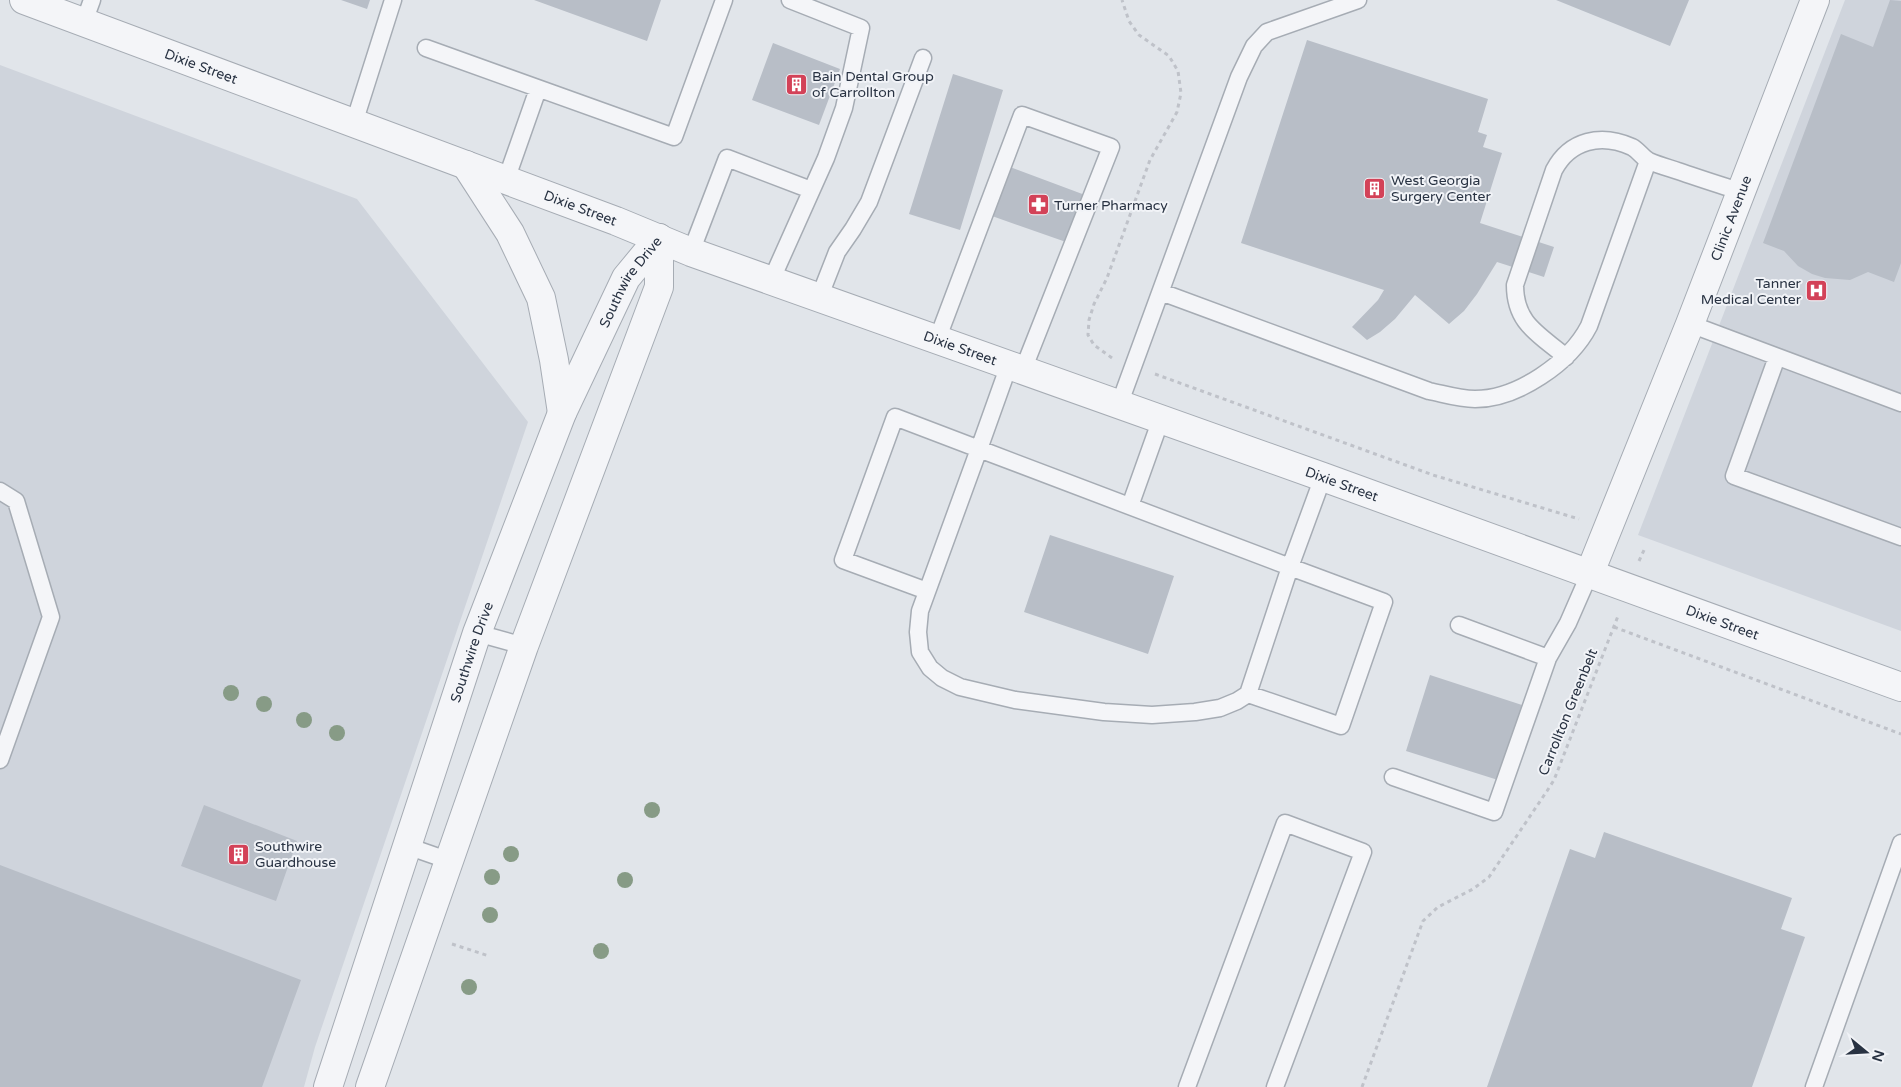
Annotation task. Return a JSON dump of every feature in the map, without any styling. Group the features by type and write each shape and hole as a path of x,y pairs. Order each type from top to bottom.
{"street":[{"name":"Dixie Street","path":"24,0 88,11 354,123 659,238 691,252 1323,477 1588,575 1901,687"},
{"name":"Clinic Avenue","path":"1588,575 1690,324 1815,0"},
{"path":"466,165 510,233 541,298 554,360 562,413"},
{"name":"Southwire Drive","path":"328,1087 477,632 562,413 626,278 659,238"},
{"name":"Southwire Drive","path":"370,1087 524,646 660,288 659,238"}],"lane":[{"path":"354,123 393,0"},
{"path":"426,48 674,137 724,0"},
{"path":"771,281 826,158 844,108 861,28 790,0"},
{"path":"1119,404 1239,78 1254,46 1267,32 1358,0"},
{"path":"819,298 837,252 853,230 869,202 923,58"},
{"path":"506,180 538,89"},
{"path":"937,340 1022,115 1111,147 980,449 920,610 918,632 920,652 930,668 942,678 960,687 1015,700 1104,712 1152,715 1220,708 1248,694 1290,567 1323,477"},
{"path":"1566,358 1525,322 1518,311 1515,296 1515,285 1559,160 1581,143 1596,140 1617,141 1634,148 1648,161 1740,192"},
{"path":"691,252 727,158 811,190"},
{"path":"1160,292 1429,391 1476,399 1500,395 1525,385 1544,374 1566,358 1582,340 1589,326 1648,161"},
{"path":"1690,324 1901,403"},
{"path":"1777,357 1734,476 1901,536"},
{"path":"927,591 843,560 895,417 1384,602 1341,726 1248,694"},
{"path":"1130,506 1161,419"},
{"path":"0,491 16,501 51,617 0,760"},
{"path":"1393,777 1494,812 1548,658 1568,623 1588,575"},
{"path":"1459,625 1548,658"},
{"path":"477,632 524,646"},
{"path":"1187,1087 1285,823 1363,852 1275,1087"},
{"path":"1814,1087 1901,843"},
{"path":"407,846 450,861"}],"path":[{"name":"Carrollton Greenbelt","path":"1362,1087 1423,921 1438,907 1473,890 1489,877 1542,799 1554,780 1620,612"},
{"path":"1614,627 1901,734"},
{"path":"448,942 489,956"}],"shaded area":[{"name":"Tanner Medical Center","path":"1845,0 1901,0 1901,631 1638,535"},
{"path":"0,65 357,199 528,422 315,1047 304,1087 0,1087"}],"building":[{"path":"341,0 370,0 367,9"},
{"path":"534,0 661,0 647,41"},
{"path":"1556,0 1689,0 1670,46"},
{"path":"1890,0 1901,1 1901,263 1894,282 1868,272 1850,280 1825,278 1812,274 1798,266 1784,251 1763,243 1841,34 1873,47"},
{"name":"West Georgia Surgery Center","path":"1307,40 1488,99 1478,132 1487,135 1483,147 1502,153 1480,223 1554,247 1544,277 1497,262 1464,311 1449,324 1415,295 1395,319 1367,340 1352,327 1378,300 1384,290 1241,243"},
{"name":"Bain Dental Group of Carrollton","path":"773,43 840,69 819,125 752,100"},
{"path":"953,74 1003,90 960,230 909,214"},
{"name":"Turner Pharmacy","path":"1010,167 1085,195 1066,242 992,216"},
{"path":"1050,535 1174,576 1148,654 1024,612"},
{"path":"1430,675 1522,705 1498,780 1406,751"},
{"name":"Southwire Guardhouse","path":"204,805 297,841 276,901 181,866"},
{"path":"1604,832 1792,898 1781,929 1805,937 1752,1087 1487,1087 1570,849 1595,858"},
{"path":"0,865 301,980 262,1087 0,1087"}],"place":[{"name":"Bain Dental Group of Carrollton","path":"796,84"},
{"name":"West Georgia Surgery Center","path":"1375,188"},
{"name":"Turner Pharmacy","path":"1038,205"},
{"name":"Tanner Medical Center","path":"1817,291"},
{"name":"Southwire Guardhouse","path":"239,854"}]}
